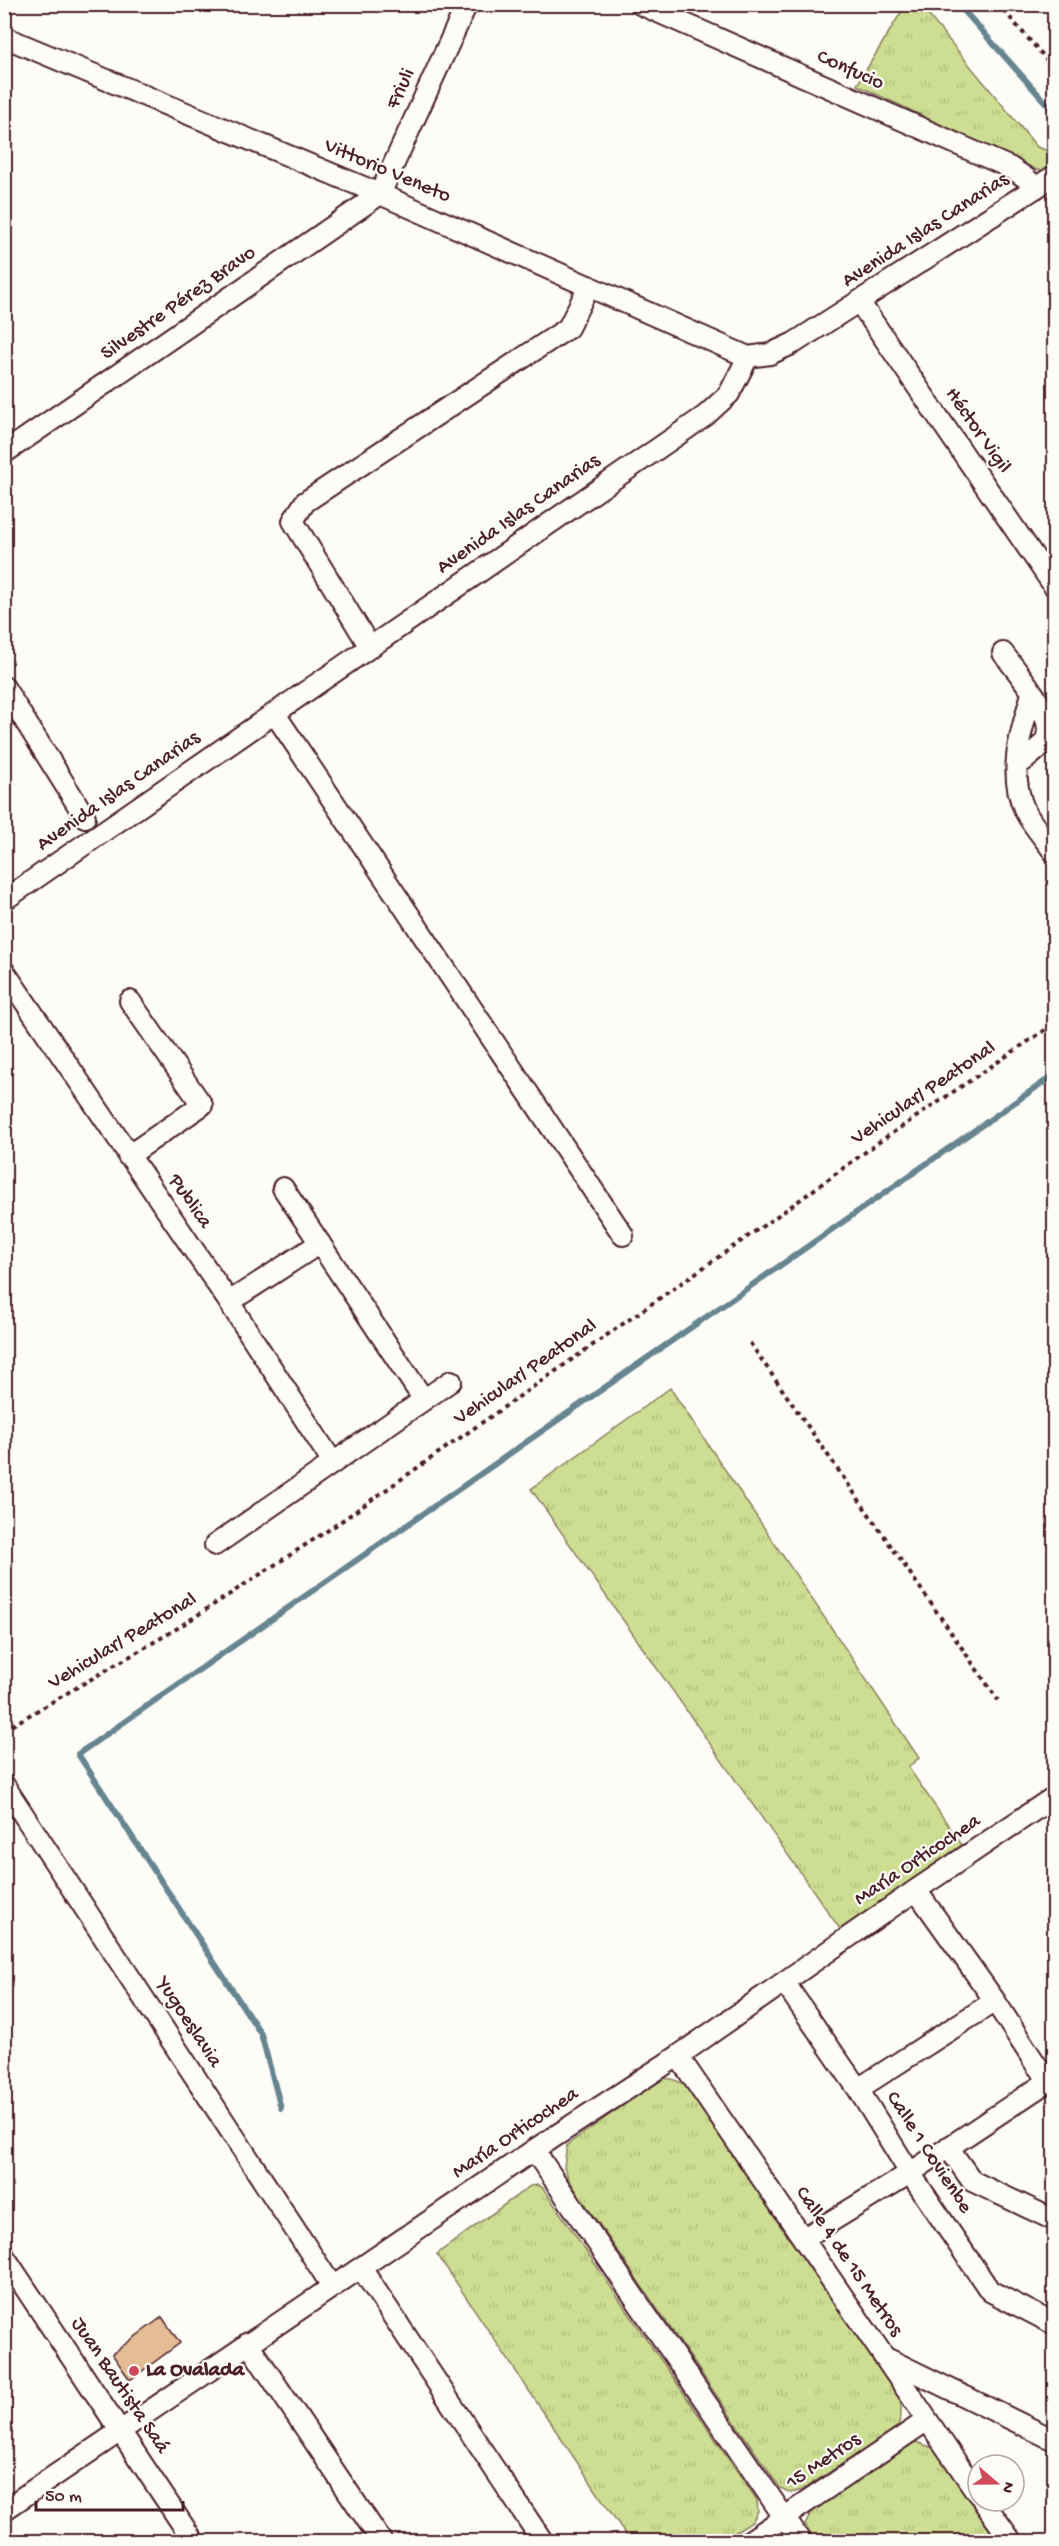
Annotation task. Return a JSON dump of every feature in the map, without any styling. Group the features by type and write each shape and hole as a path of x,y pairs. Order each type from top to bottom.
{"street":[{"name":"Friuli","path":"380,194 467,4"},
{"name":"Confucio","path":"640,4 1011,168 1036,188"},
{"name":"Vittorio Veneto","path":"4,37 380,194 748,357"},
{"name":"Avenida Islas Canarias","path":"4,900 705,416 729,394 748,357 783,350 860,303 868,294 1054,176"},
{"name":"Silvestre Pérez Bravo","path":"4,453 380,194"},
{"path":"370,647 293,521 305,502 568,328 588,286"},
{"name":"Héctor Vigil","path":"860,303 1054,586"},
{"path":"1003,653 1032,694 1017,746 1016,778 1025,810 1054,852"},
{"path":"4,687 85,817"},
{"path":"274,714 622,1236"},
{"name":"Publica","path":"4,971 229,1302 333,1463"},
{"path":"128,1156 202,1105 130,1001"},
{"path":"283,1188 424,1400"},
{"path":"229,1302 320,1243"},
{"path":"215,1545 451,1381"},
{"name":"Yugoeslavia","path":"4,1785 332,2286"},
{"name":"María Orticochea","path":"4,2510 332,2286 678,2056 1054,1797"},
{"path":"804,2238 1052,2082 1037,2066 995,2001 916,1890"},
{"name":"Calle 1 Covienbe","path":"784,1982 858,2089 910,2173 990,2291 1054,2324"},
{"path":"858,2089 995,2001"},
{"name":"Calle 4 de 15 Metros","path":"678,2056 966,2477"},
{"path":"948,2147 972,2181 1054,2220"},
{"path":"534,2150 801,2541"},
{"name":"Juan Bautista Saá","path":"4,2256 194,2541"},
{"path":"361,2268 543,2541"},
{"path":"248,2343 382,2541"},
{"path":"883,2356 1054,2440"},
{"name":"15 Metros","path":"747,2541 926,2421"},
{"path":"992,2513 1012,2541"}],"path":[{"path":"998,4 1054,68"},
{"name":"Vehicular/ Peatonal","path":"4,1730 173,1631 330,1529 879,1142 1054,1024"},
{"path":"750,1343 998,1700"},
{"path":"117,2541 123,2538 136,2541"}],"green space":[{"path":"899,5 920,5 1037,147 1054,153 1054,164 1044,170 1037,170 857,85 903,9"},
{"path":"670,1388 919,1758 908,1767 962,1845 840,1929 531,1489"},
{"path":"662,2078 684,2084 901,2398 901,2416 897,2429 802,2490 791,2493 780,2488 569,2180 564,2167 567,2145"},
{"path":"538,2185 543,2188 757,2500 758,2511 752,2522 722,2541 630,2541 437,2254 530,2186"},
{"path":"916,2442 933,2448 942,2456 966,2492 966,2513 980,2513 999,2541 815,2541 805,2525 814,2507"}],"building":[{"path":"162,2317 180,2343 130,2380 112,2354"}],"waterway":[{"path":"958,4 1054,112"},
{"path":"281,2108 261,2034 78,1754 1054,1075"}],"place":[{"name":"La Ovalada","path":"134,2371"}]}
